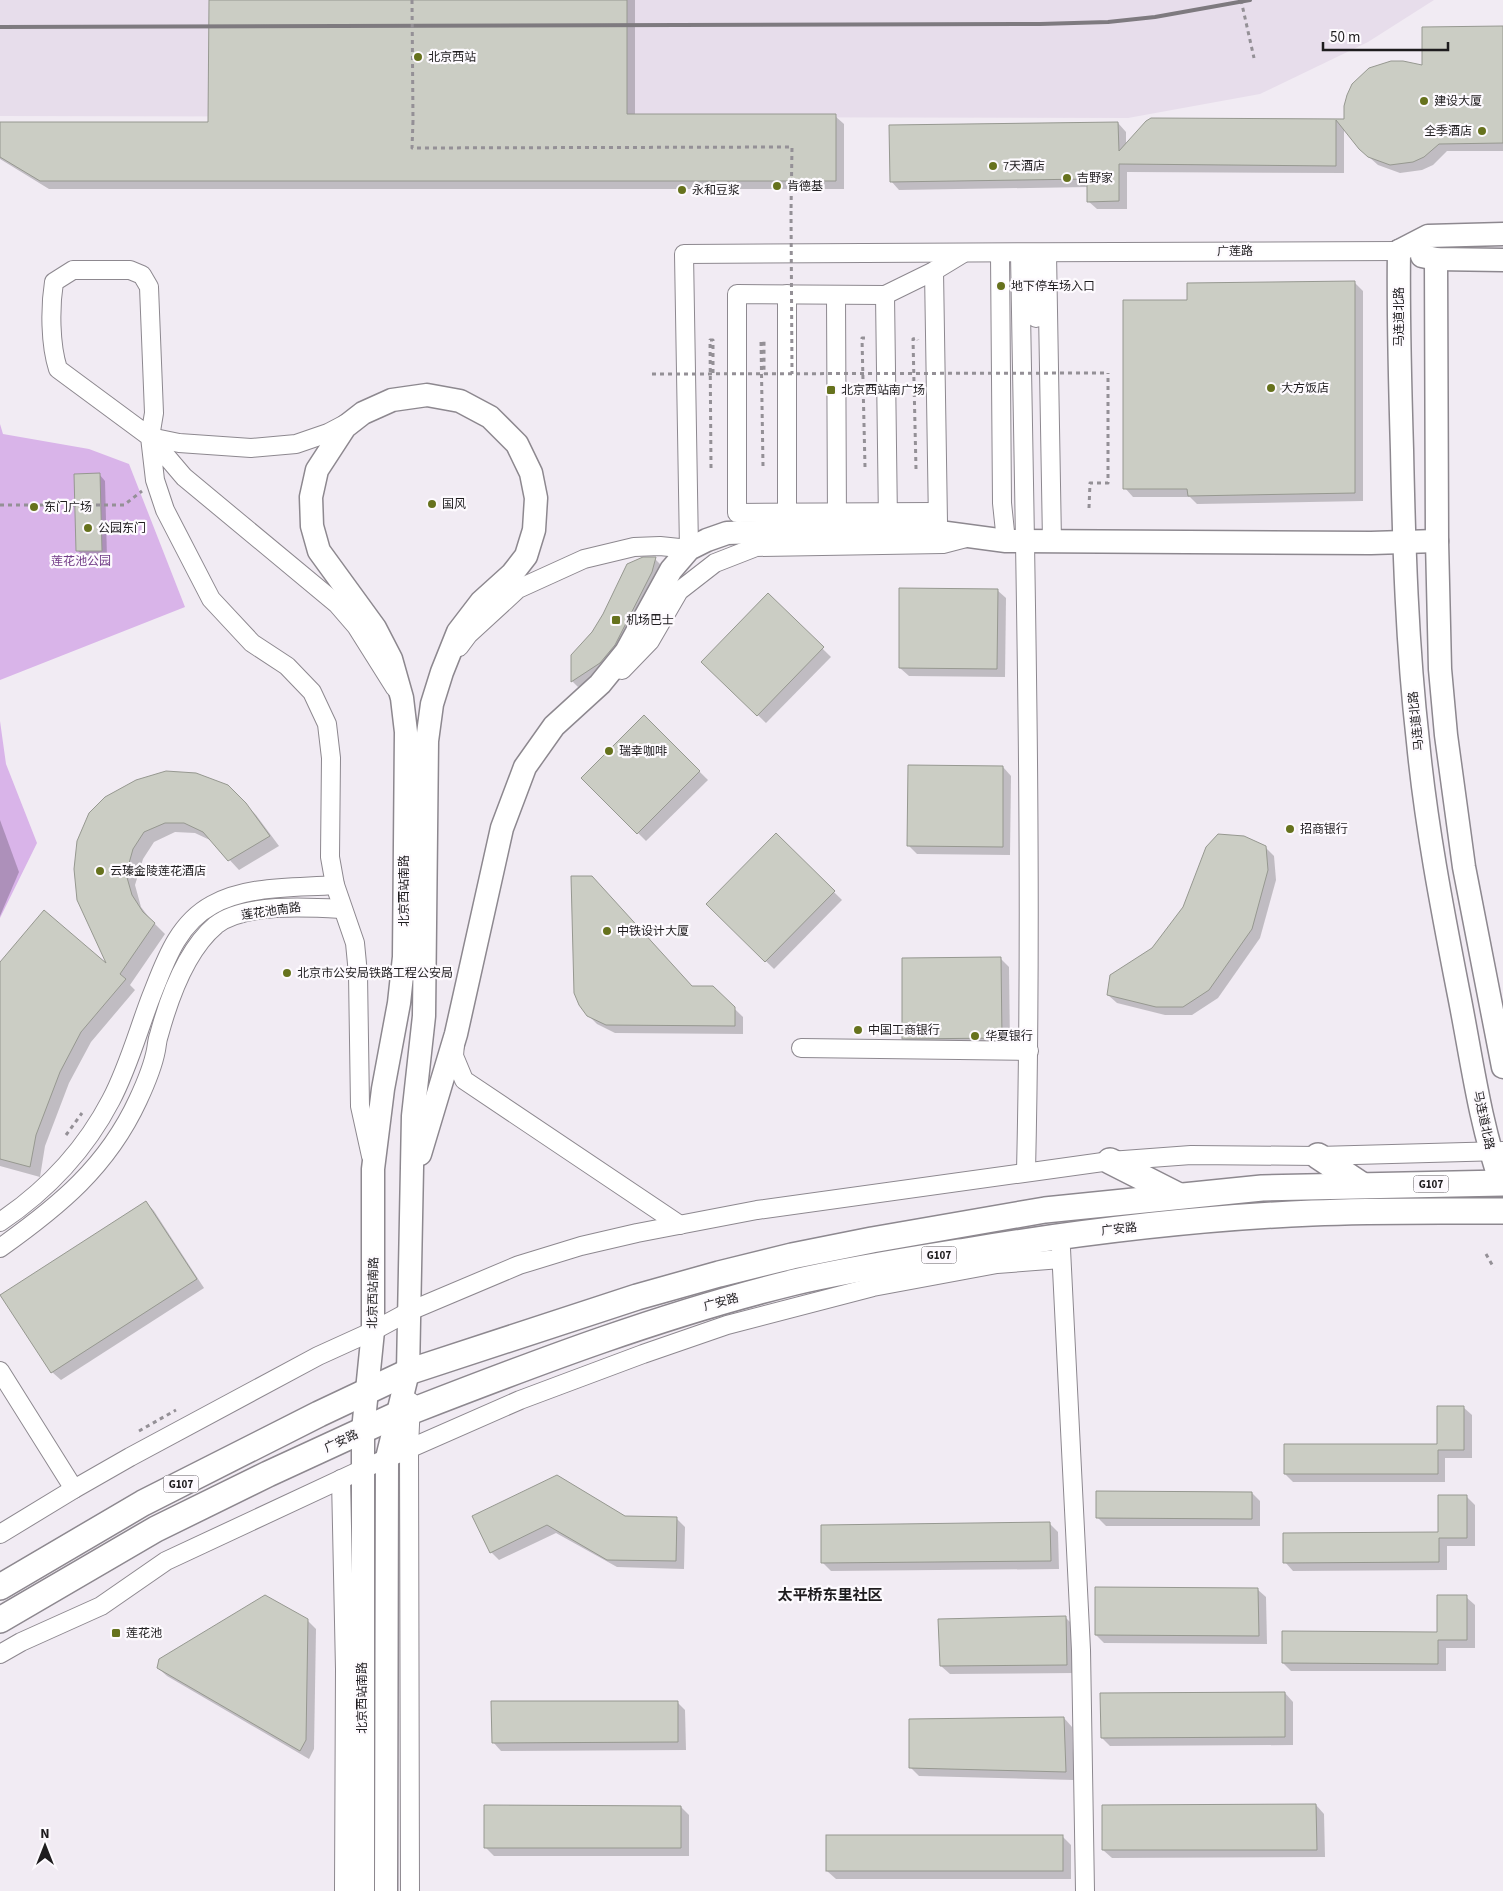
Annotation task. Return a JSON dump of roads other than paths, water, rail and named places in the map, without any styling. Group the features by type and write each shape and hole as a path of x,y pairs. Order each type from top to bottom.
{"highway":[{"path":"1318,1156 1360,1184"},
{"path":"1110,1161 1177,1195"},
{"name":"G107","path":"0,1587 143,1503 408,1372 637,1297 719,1274 792,1256 872,1240 1045,1210 1177,1195 1262,1188 1360,1184 1502,1185"},
{"name":"广安路","path":"0,1620 156,1529 363,1430 540,1361 632,1329 795,1282 885,1264 1061,1248 1187,1222 1363,1211 1503,1211"}],"main road":[{"name":"广莲路","path":"1399,251 1428,236 1503,234"},
{"path":"1399,251 1436,259 1503,260"},
{"name":"马连道北路","path":"1399,251 1404,542 1410,667 1418,745 1432,852 1502,1185"},
{"path":"1436,259 1437,541 1440,669 1446,735 1464,867 1503,1067"},
{"name":"北京西站南路","path":"363,1891 363,1430 372,1331 373,1169 383,1088 399,1004 404,957 406,732 402,698 391,659 375,628 319,552 312,526 311,497 317,470 345,427 354,419 392,400 427,395 460,401 490,417 517,444 531,472 536,498 534,530 526,556 512,574 481,602 458,632 432,704 427,741 424,1016 413,1116 408,1372 404,1413 387,1458 386,1891"},
{"path":"411,1186 456,1034 502,828 525,767 554,726 600,684 626,652 671,570 688,549 726,533 837,522 938,522 968,537 1031,541 1437,541"}],"street":[{"name":"广莲路","path":"688,549 684,254 1399,251"},
{"path":"1026,1172 1029,1051 1034,253"},
{"path":"1031,541 1034,253"},
{"path":"836,295 837,522 787,513 737,513 738,294 787,294 836,295 885,296 934,271 962,254"},
{"path":"1000,254 1002,503 1031,541"},
{"path":"373,1169 360,1106 358,974 355,943 335,885 330,857 331,758 327,724 312,692 287,666 252,643 211,599 165,510 155,480 150,437 154,413 149,287 142,275 130,270 73,270 54,282 52,296 53,355 58,369 150,437 184,477 337,604 356,626 386,676 402,698"},
{"path":"934,271 938,522"},
{"path":"787,294 787,513"},
{"path":"885,296 888,522"},
{"path":"150,437 178,443 251,448 296,444 328,433 354,419"},
{"path":"600,684 617,675 650,641 680,591 715,563 756,547 943,544 968,537"},
{"path":"442,672 468,635 518,589 584,559 634,547 660,546 688,549"},
{"name":"莲花池南路","path":"0,1222 33,1197 66,1166 96,1126 112,1098 166,958 180,935 196,916 222,900 240,894 335,885"},
{"name":"莲花池南路","path":"0,1248 43,1217 81,1184 116,1140 138,1100 184,966 195,948 217,924 232,917 251,912 297,906 342,909"},
{"path":"456,1034 454,1056 464,1080 680,1226"},
{"path":"801,1048 1029,1051"},
{"path":"0,1534 74,1489 318,1356 410,1311 528,1262 581,1246 637,1233 757,1210 1110,1161 1191,1155 1318,1156 1496,1151"},
{"path":"1061,1248 1081,1650 1085,1891"},
{"name":"广安路","path":"363,1469 409,1447 520,1400 727,1325 874,1287 997,1264 1061,1248"},
{"path":"0,1371 74,1489"},
{"name":"北京西站南路","path":"404,1413 409,1447 410,1891"},
{"path":"0,1654 21,1642 101,1606 166,1562 363,1469"},
{"name":"北京西站南路","path":"341,1479 346,1669 344,1891"},
{"path":"0,1646 21,1642"}],"railway":[{"path":"0,27 1040,24 1108,22 1155,17 1250,0"}],"place":[{"name":"北京西站","path":"418,57"},
{"name":"建设大厦","path":"1424,101"},
{"name":"全季酒店","path":"1482,131"},
{"name":"7天酒店","path":"993,166"},
{"name":"吉野家","path":"1067,178"},
{"name":"肯德基","path":"777,186"},
{"name":"永和豆浆","path":"682,190"},
{"name":"地下停车场入口","path":"1001,286"},
{"name":"大方饭店","path":"1271,388"},
{"name":"北京西站南广场","path":"831,390"},
{"name":"国风","path":"432,504"},
{"name":"东门广场","path":"34,507"},
{"name":"公园东门","path":"88,528"},
{"name":"机场巴士","path":"616,620"},
{"name":"瑞幸咖啡","path":"609,751"},
{"name":"招商银行","path":"1290,829"},
{"name":"云瑧金陵莲花酒店","path":"100,871"},
{"name":"中铁设计大厦","path":"607,931"},
{"name":"北京市公安局铁路工程公安局","path":"287,973"},
{"name":"中国工商银行","path":"858,1030"},
{"name":"华夏银行","path":"975,1036"},
{"name":"莲花池","path":"116,1633"}],"district":[{"name":"太平桥东里社区","path":"830,1595"}],"park label":[{"name":"莲花池公园","path":"81,561"}]}
